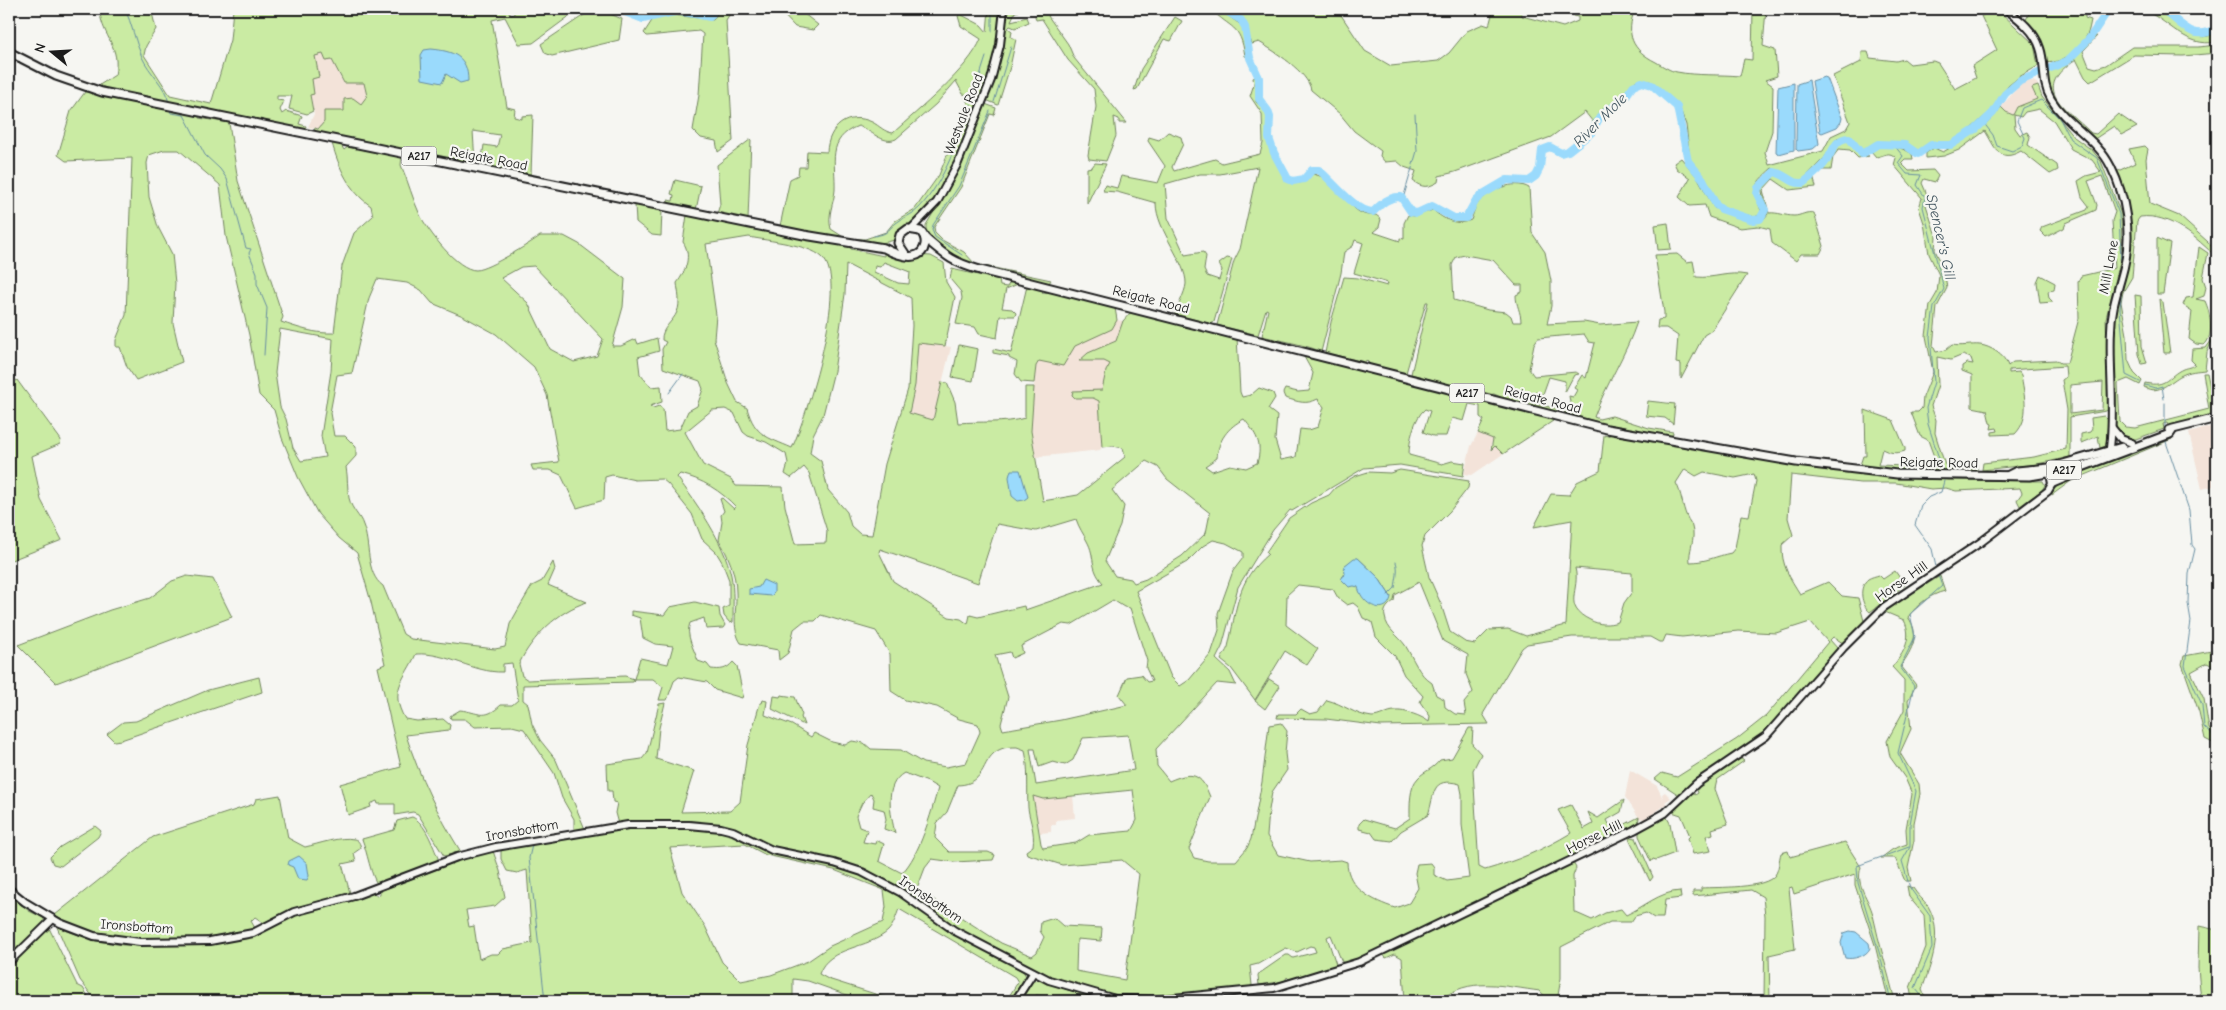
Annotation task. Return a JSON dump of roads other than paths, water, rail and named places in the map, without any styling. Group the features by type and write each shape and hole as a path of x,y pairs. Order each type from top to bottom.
{"main road":[{"name":"Reigate Road","path":"9,52 56,76 82,86 804,235 884,248 891,252 906,255"},
{"path":"884,248 898,239 904,231 912,228 924,236 922,251 915,256 906,255 899,248 898,239"},
{"name":"Reigate Road","path":"924,236 937,251 952,261 980,270 1638,436 1780,460 1873,472 1938,476 2009,475 2017,472 2082,467 2132,443 2217,418"},
{"name":"Reigate Road","path":"922,251 937,251"},
{"name":"Reigate Road","path":"2050,470 2114,451 2167,432"}],"street":[{"name":"Westvale Road","path":"912,228 924,219 938,202 951,178 991,80 1000,45 1004,9"},
{"name":"Mill Lane","path":"2006,9 2030,30 2040,48 2043,77 2052,102 2104,155 2118,181 2124,203 2127,232 2126,251 2110,328 2114,451"},
{"path":"924,219 924,236"},
{"path":"2112,427 2117,435 2132,443"},
{"path":"2050,470 2052,484 2071,476 2082,467"},
{"name":"Horse Hill","path":"1033,973 1091,993 1126,1000 1154,1000 1274,988 1380,954 1665,813 1697,783 1766,736 1877,613 2033,504 2052,487 2052,484"},
{"name":"Ironsbottom","path":"9,889 24,902 53,919 77,930 113,940 182,942 225,940 253,933 294,912 376,889 482,850 609,828 689,825 733,831 772,850 834,863 862,872 900,892 955,931 1033,973"},
{"path":"9,962 53,919"},
{"path":"1015,1001 1033,973"}],"water":[{"path":"424,50 446,51 458,56 465,66 468,81 460,83 446,74 442,83 422,79 421,55"},
{"path":"1824,77 1827,78 1842,118 1837,127 1822,133 1820,132 1812,81"},
{"path":"1809,80 1819,144 1813,149 1798,151 1796,149 1797,84"},
{"path":"1794,83 1794,150 1779,154 1776,152 1778,87"},
{"path":"1011,470 1020,470 1028,497 1024,500 1018,501 1012,496 1009,477"},
{"path":"1354,558 1358,558 1378,577 1391,597 1385,607 1374,607 1369,604 1360,594 1358,587 1349,587 1341,579 1345,574 1344,566"},
{"path":"763,580 774,585 774,593 771,596 749,594 749,589 759,587"},
{"path":"299,856 307,863 309,876 307,880 298,879 293,867 288,865 289,861"},
{"path":"1856,932 1869,943 1870,948 1868,951 1856,958 1845,958 1841,943 1844,933"}],"waterway":[{"path":"125,9 142,57 161,85 169,103"},
{"name":"River Mole","path":"617,9 643,19 679,11 710,17 715,9"},
{"name":"River Mole","path":"1223,9 1241,20 1245,27 1250,58 1259,78 1259,99 1270,117 1269,138 1274,153 1288,179 1293,181 1304,179 1312,170 1319,170 1352,202 1367,211 1373,212 1389,199 1401,197 1411,212 1417,213 1432,206 1454,218 1466,218 1476,200 1483,194 1507,180 1529,181 1536,176 1540,168 1542,150 1550,147 1561,153 1568,151 1592,132 1601,115 1623,100 1633,86 1642,82 1652,85 1677,107 1688,161 1703,179 1716,205 1721,209 1753,220 1760,219 1765,210 1757,194 1758,188 1774,172 1795,182 1803,183 1822,167 1840,140 1849,138 1862,154 1878,144 1905,145 1918,154 1931,145 1951,145 1976,129 1993,113 2005,94 2020,81 2067,61 2089,39 2109,9"},
{"name":"River Mole","path":"2162,9 2194,32 2208,32 2217,28"},
{"path":"992,13 992,31"},
{"path":"994,102 1011,47"},
{"path":"974,94 986,57"},
{"path":"1983,122 1993,135 1997,146 2012,151 2022,146 2025,138 2017,121 2022,108 2041,100 2060,119 2070,139 2097,158 2119,214 2121,262"},
{"path":"874,236 885,233 919,208 937,185 956,145 971,104"},
{"path":"170,110 171,113 184,115 205,155 220,169 227,179 246,248 251,249 249,253 257,273 257,284 267,308 264,355"},
{"path":"962,255 935,237 932,230 933,225 959,186 990,111"},
{"path":"1403,199 1417,151 1415,114"},
{"name":"Spencer's Gill","path":"1893,144 1903,156 1898,163 1907,174 1921,175 1917,185 1925,197 1923,207 1944,289 1934,307 1930,337 1934,382 1926,408 1928,424 1943,471"},
{"path":"2122,285 2120,309 2126,375 2140,382"},
{"path":"669,393 683,374"},
{"path":"2145,385 2155,388 2162,386 2164,399"},
{"path":"2165,403 2165,433"},
{"path":"2165,439 2189,510 2192,545 2195,549 2189,574 2188,603 2191,621 2185,666 2202,705 2204,727 2217,739"},
{"name":"Spencer's Gill","path":"1936,567 1932,549 1915,525 1921,505 1929,497 1941,492 1944,481"},
{"path":"1388,595 1395,588 1396,562"},
{"name":"Spencer's Gill","path":"1926,1001 1915,988 1932,948 1930,916 1910,888 1902,861 1910,847 1910,824 1916,791 1898,753 1914,686 1900,667 1915,637 1910,614 1942,586 1938,575"},
{"path":"532,845 529,858 545,1001"},
{"path":"1891,1001 1880,955 1858,883 1857,866 1909,847"}]}
